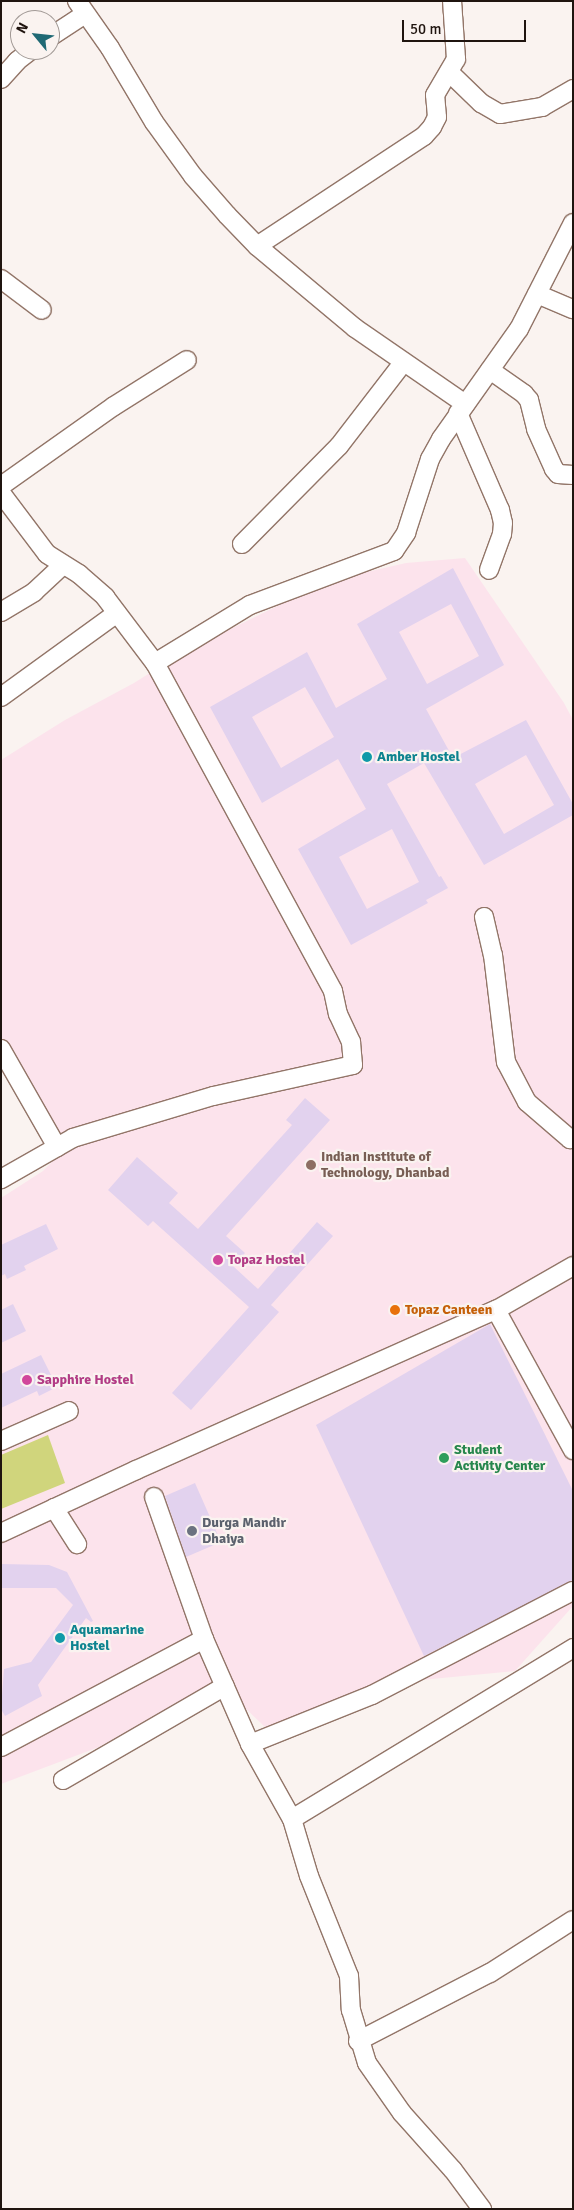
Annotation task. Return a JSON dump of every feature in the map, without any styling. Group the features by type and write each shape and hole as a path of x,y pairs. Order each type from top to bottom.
{"street":[{"path":"257,246 424,136 437,117 435,95 456,59 452,1"},
{"path":"60,27 81,7 110,48 154,122 193,176 257,246 355,328 462,409 500,510 503,523 489,570"},
{"path":"1,79 18,60"},
{"path":"449,72 481,103 500,114 542,108 573,89"},
{"path":"155,663 250,605 394,551 406,533 430,459 462,409 519,329 573,223"},
{"path":"1,279 42,310"},
{"path":"537,294 573,309"},
{"path":"1,486 114,406 187,360"},
{"path":"242,544 338,446 403,363"},
{"path":"490,370 524,394 529,400 536,429 554,469 558,474 573,475"},
{"path":"1,493 47,554 79,574 105,597 155,663 333,991 338,1014 351,1042 353,1065 213,1096 73,1138 1,1179"},
{"path":"1,612 34,592 63,565"},
{"path":"1,697 117,613"},
{"path":"484,917 493,955 506,1062 527,1102 570,1139 573,1139"},
{"path":"1,1049 57,1147"},
{"path":"1,1533 496,1310 573,1266"},
{"path":"496,1310 573,1450"},
{"path":"1,1441 69,1411"},
{"path":"154,1497 204,1639 250,1744 292,1819 309,1876 349,1976 351,2010 358,2041 367,2064 402,2113 453,2170 482,2209"},
{"path":"54,1508 77,1544"},
{"path":"250,1744 372,1695 573,1592"},
{"path":"1,1747 204,1639"},
{"path":"292,1819 573,1648"},
{"path":"63,1780 225,1686"},
{"path":"358,2041 490,1973 573,1920"}],"shaded area":[{"name":"Indian Institute of Technology, Dhanbad","path":"465,558 564,703 573,720 573,1606 515,1671 390,1683 267,1729 216,1680 99,1747 1,1784 1,1198 43,1171 56,1158 35,1129 1,1066 1,760 65,720 134,683 180,654 328,581 406,563"}],"green space":[{"path":"48,1435 65,1483 1,1509 1,1455"}],"building":[{"name":"Amber Hostel","path":"453,568 504,665 426,709 453,758 526,720 573,804 573,815 484,865 424,763 387,784 439,877 441,876 448,888 426,900 428,903 351,945 298,849 366,809 338,759 262,803 210,707 307,652 336,708 387,679 357,624","holes":["451,604 479,656 427,684 399,632","305,687 334,737 281,768 252,717","526,755 554,805 504,834 475,784","392,829 419,882 367,909 339,857"]},
{"name":"Topaz Hostel","path":"305,1098 330,1120 226,1236 245,1253 233,1266 258,1289 317,1222 333,1236 271,1305 279,1312 191,1410 172,1393 249,1307 153,1221 148,1226 108,1190 137,1157 178,1193 169,1203 198,1229 292,1125 286,1120"},
{"path":"46,1224 58,1249 24,1266 26,1270 7,1279 5,1274 1,1276 1,1245"},
{"path":"13,1304 26,1331 1,1343 1,1310"},
{"name":"Student Activity Center","path":"490,1324 573,1491 573,1580 424,1656 316,1425"},
{"name":"Sapphire Hostel","path":"41,1355 57,1387 39,1396 37,1391 1,1408 1,1374"},
{"path":"195,1483 221,1542 186,1557 165,1496"},
{"name":"Aquamarine Hostel","path":"1,1564 49,1565 67,1572 93,1621 91,1622 86,1618 38,1685 42,1696 5,1716 1,1709 4,1669 31,1662 73,1605 56,1588 1,1588"}],"place":[{"name":"Amber Hostel","path":"367,757"},
{"name":"Indian Institute of Technology, Dhanbad","path":"311,1165"},
{"name":"Topaz Hostel","path":"218,1260"},
{"name":"Topaz Canteen","path":"395,1310"},
{"name":"Sapphire Hostel","path":"27,1380"},
{"name":"Student Activity Center","path":"444,1458"},
{"name":"Durga Mandir Dhaiya","path":"192,1531"},
{"name":"Aquamarine Hostel","path":"60,1638"}]}
